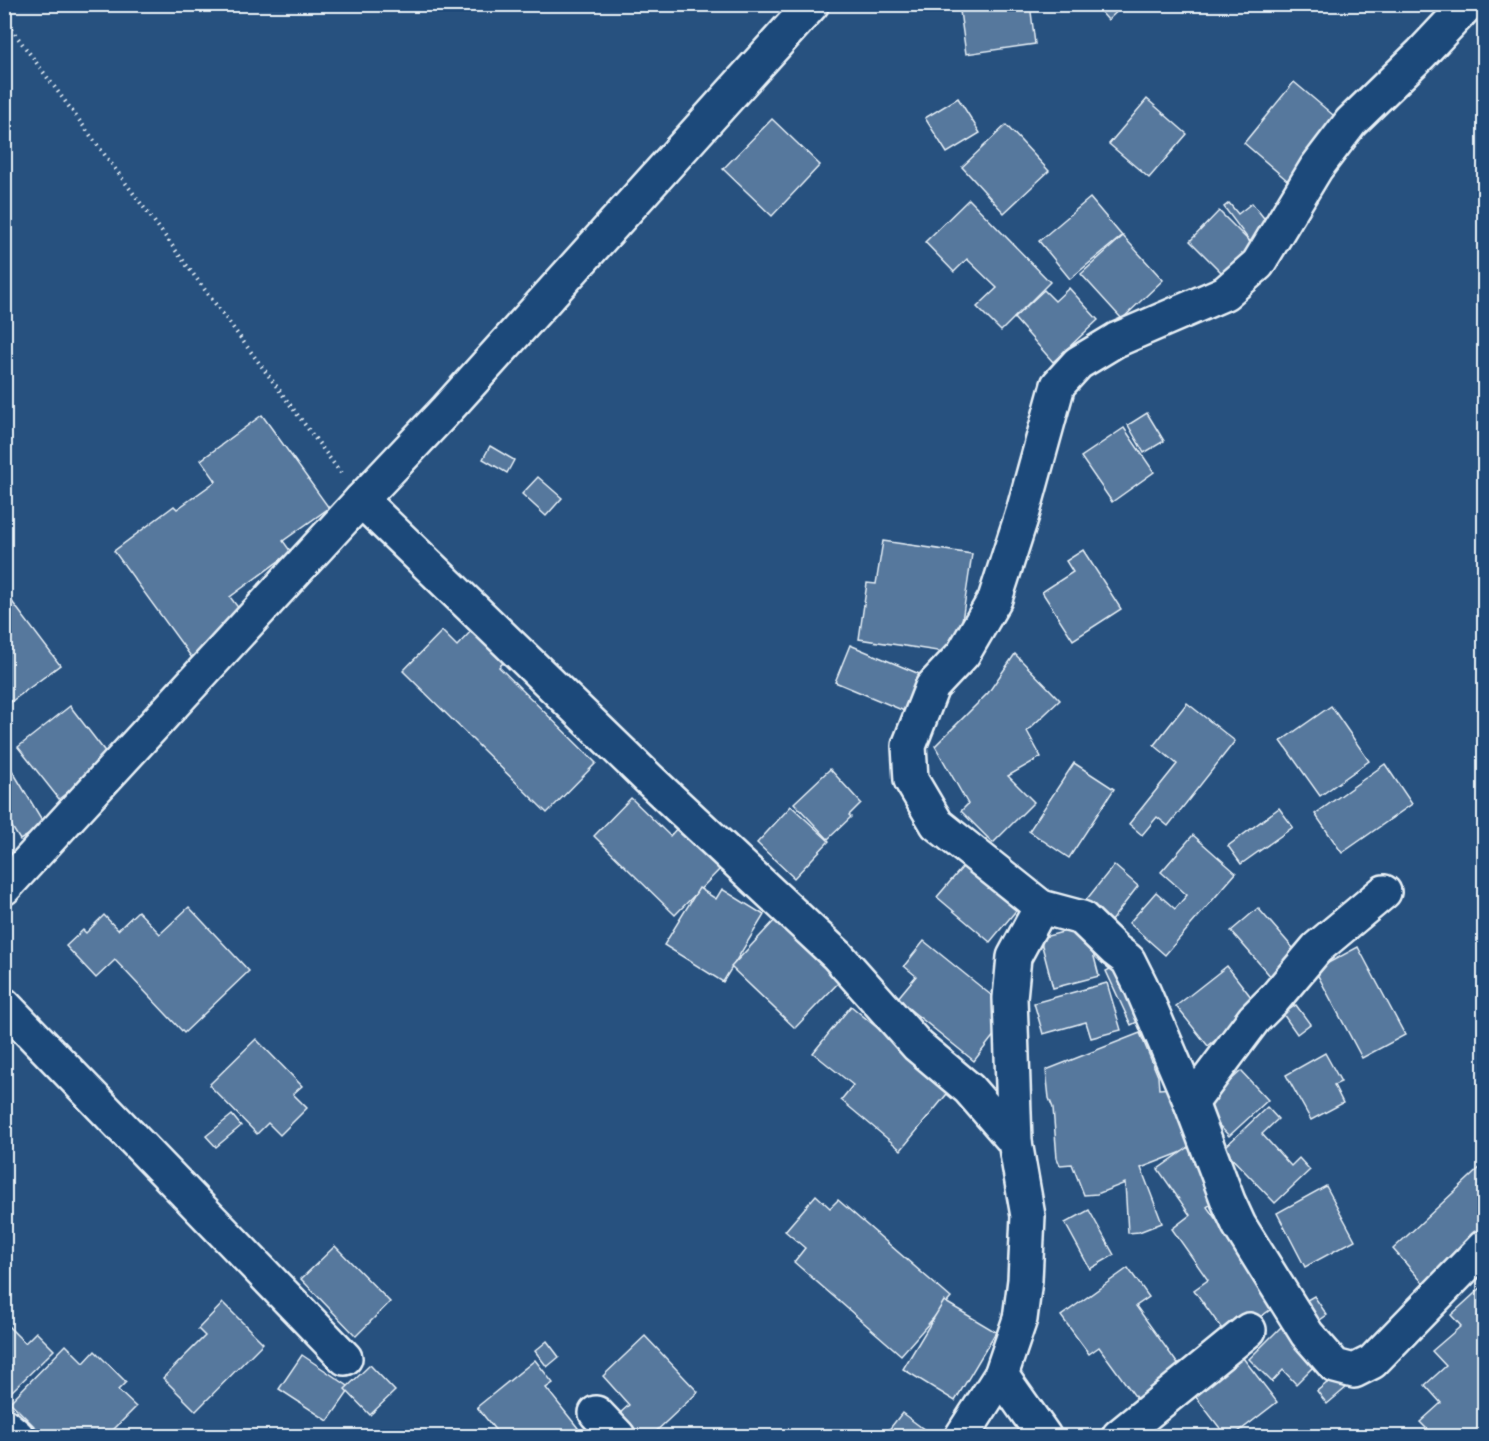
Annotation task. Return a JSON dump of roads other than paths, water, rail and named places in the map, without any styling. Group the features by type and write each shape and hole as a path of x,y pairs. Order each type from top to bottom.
{"street":[{"path":"4,888 361,500 447,410 812,4"},
{"path":"1468,4 1421,54 1351,122 1316,168 1258,264 1225,293 1116,340 1078,363 1058,385 1023,512 995,599 963,654 932,687 909,746 912,780 937,824 1041,907 1082,918 1128,960 1191,1103 1227,1201 1239,1225 1307,1334 1335,1366 1354,1371 1372,1362 1485,1247"},
{"path":"361,500 652,782 837,955 918,1046 969,1089 1015,1142"},
{"path":"1191,1103 1254,1019 1317,948 1383,892"},
{"path":"962,1437 1001,1375 1020,1319 1025,1280 1028,1216 1015,1142 1010,998 1014,957 1041,907"},
{"path":"4,1005 345,1358"},
{"path":"1119,1437 1249,1330"},
{"path":"1001,1375 1044,1437"},
{"path":"4,1425 17,1437"}]}
